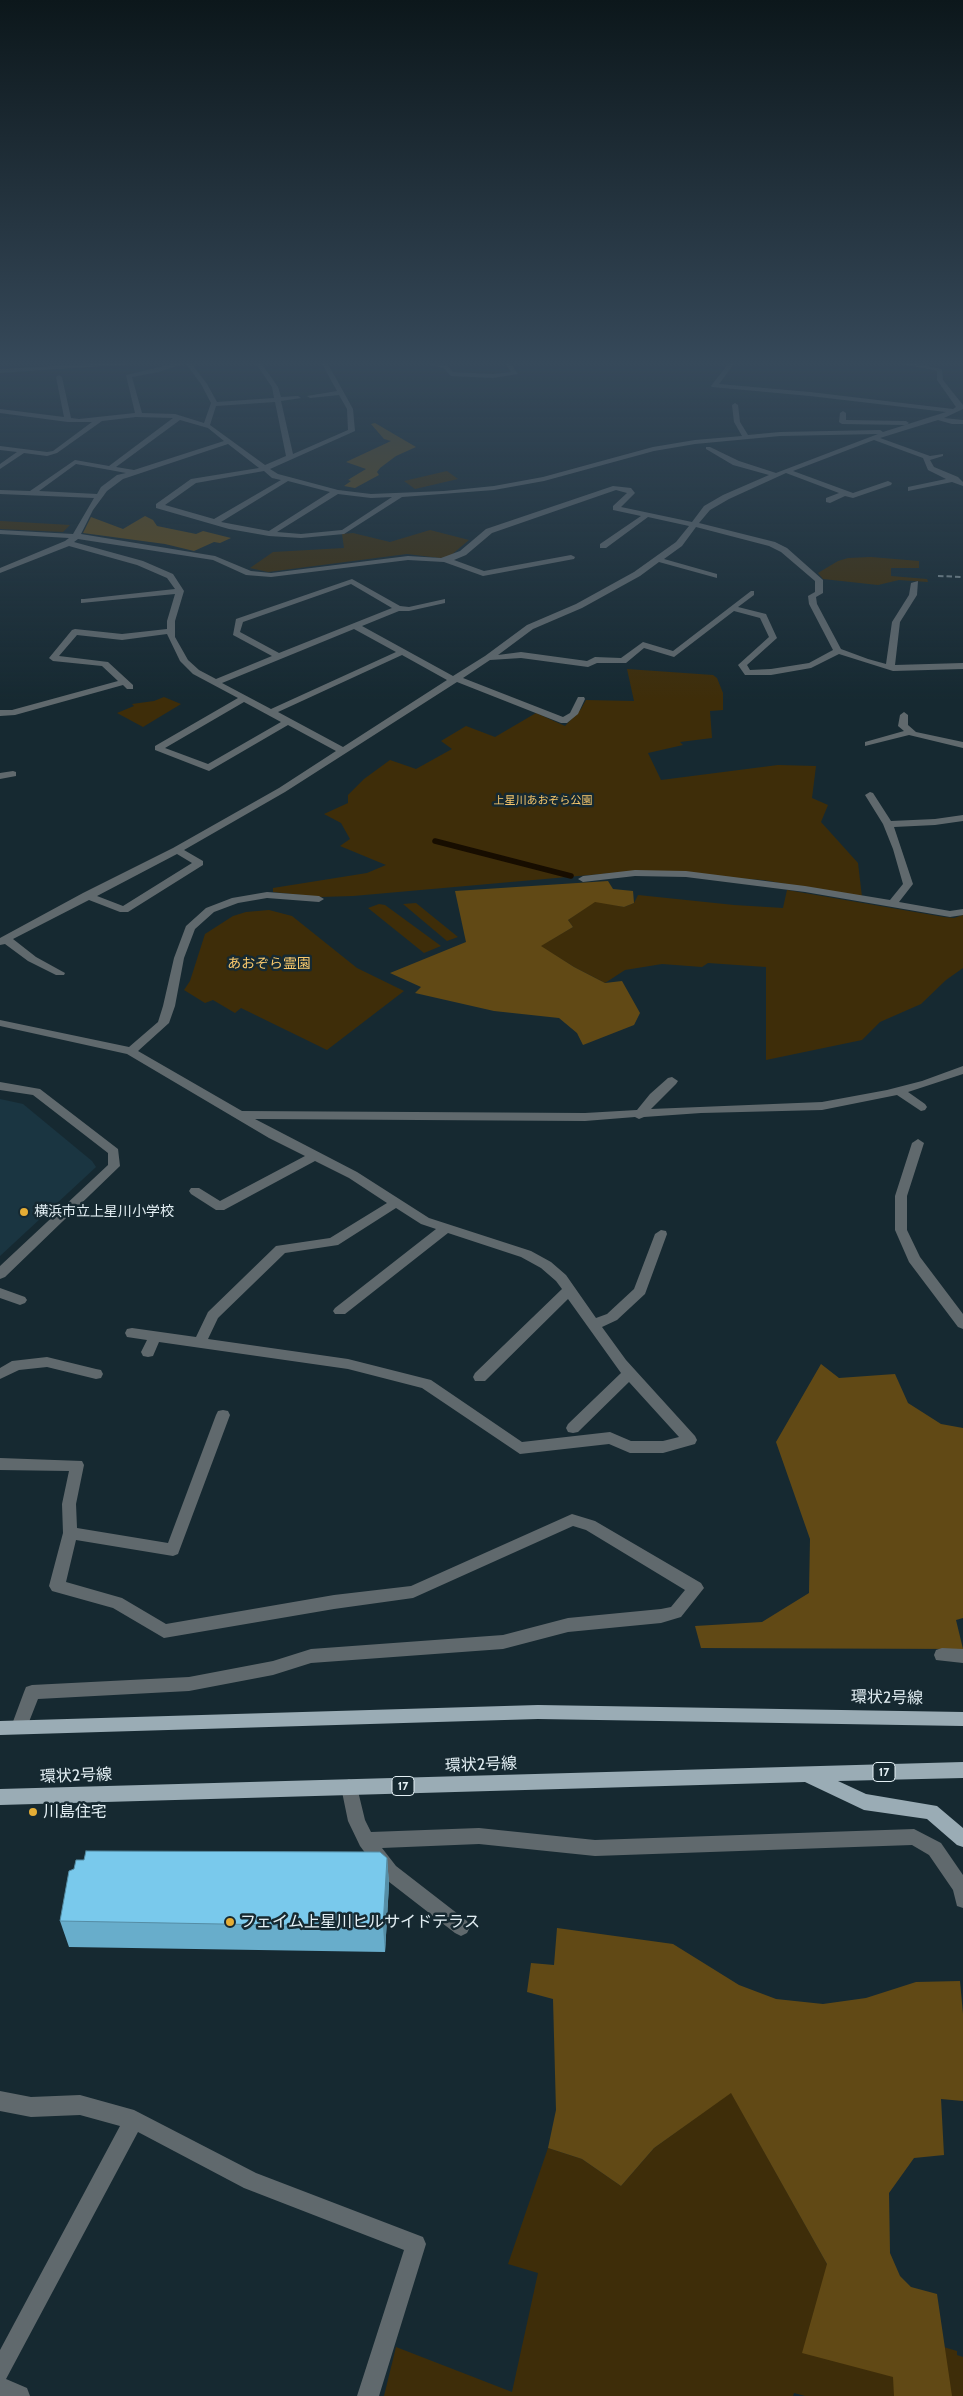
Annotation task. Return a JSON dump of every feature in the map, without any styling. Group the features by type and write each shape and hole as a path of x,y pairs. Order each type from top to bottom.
{"main road":[{"name":"環状2号線","path":"0,1728 538,1712 963,1719"},
{"name":"環状2号線","path":"0,1797 963,1770"},
{"path":"805,1774 864,1802 931,1812 963,1839"}],"street":[{"path":"32,493 55,476"},
{"path":"0,571 68,543 76,536 104,489 124,476"},
{"path":"224,476 194,481 159,506 215,522 269,534 301,536 344,532 399,496"},
{"path":"279,476 336,492 371,496 399,496 502,487 553,476"},
{"path":"60,973 3,941 88,895 178,850 282,790 488,658 530,627 600,595 657,559 679,544 707,508 774,476"},
{"path":"800,476 854,496 888,483"},
{"path":"945,476 952,480"},
{"path":"215,522 287,479"},
{"path":"911,489 952,480 962,480"},
{"path":"0,532 76,536 215,558 249,573 271,575 408,558 444,559 463,553 489,531 616,488 628,490 631,493 616,508 693,524 772,544 784,550 815,575 820,587 819,593 812,596 813,604 838,651 865,661 890,667 920,669 963,666"},
{"path":"0,492 100,496"},
{"path":"269,534 336,492"},
{"path":"830,501 828,500 845,493"},
{"path":"603,546 648,514"},
{"path":"68,543 140,563 170,576 180,592 171,621 171,631 175,648 184,661 196,672 269,713 343,751"},
{"path":"444,559 483,574 571,557"},
{"path":"657,559 714,576"},
{"path":"278,656 236,633 239,621 352,581 398,608 409,609 442,601"},
{"path":"890,667 896,622 912,595 915,583"},
{"path":"84,601 180,592"},
{"path":"488,658 521,655 588,664 594,660 623,660 643,645 674,654 751,593"},
{"path":"216,682 398,608"},
{"path":"732,608 763,616 773,638 742,665 748,674 811,665 838,651"},
{"path":"354,625 454,679 564,721 574,714 581,699"},
{"path":"0,713 12,713 127,685 105,664 53,658 75,632 122,637 171,631"},
{"path":"269,713 402,652"},
{"path":"244,698 158,748 209,768 287,722"},
{"path":"904,715 903,726 911,732 963,745"},
{"path":"870,733 868,748 911,732"},
{"path":"0,776 13,774"},
{"path":"870,796 888,824 898,849 908,884 893,903"},
{"path":"888,824 935,822 963,818"},
{"path":"88,895 124,910 199,863 178,850"},
{"path":"583,879 635,873 686,874 761,882 950,914 963,912"},
{"path":"131,1051 163,1023 169,1006 179,958 190,928 210,910 236,900 267,895 319,899"},
{"path":"0,1023 131,1051 240,1115 353,1175 425,1221 526,1254 556,1274 629,1374 690,1440 663,1447 630,1447 610,1438 520,1448 426,1384 348,1364 200,1344 132,1332"},
{"path":"240,1115 585,1117 639,1115 701,1109 822,1106 899,1091 963,1070"},
{"path":"639,1115 654,1097 672,1081"},
{"path":"0,1086 36,1092 114,1152 114,1166 0,1274"},
{"path":"899,1091 921,1107"},
{"path":"918,1143 901,1196 901,1230 914,1259 963,1324"},
{"path":"196,1191 220,1207 315,1156"},
{"path":"200,1344 213,1315 281,1249 333,1242 397,1202"},
{"path":"340,1310 446,1228"},
{"path":"593,1324 612,1317 640,1291 661,1234"},
{"path":"480,1377 569,1290"},
{"path":"0,1293 20,1300"},
{"path":"148,1352 155,1336"},
{"path":"0,1374 17,1365 47,1362 96,1374"},
{"path":"573,1428 629,1374"},
{"path":"70,1533 173,1550 223,1415"},
{"path":"0,1464 78,1465 69,1504 70,1533 57,1586 116,1604 164,1631 334,1602 413,1592 572,1520 590,1525 696,1588 676,1612 661,1616 568,1625 503,1642 311,1656 273,1668 189,1684 32,1692 19,1727"},
{"path":"942,1656 963,1656"},
{"path":"349,1787 357,1821 366,1840 390,1872 461,1927"},
{"path":"366,1840 479,1836 594,1848 914,1837 935,1849 961,1887 963,1900"},
{"path":"0,2101 31,2107 80,2105 134,2120 251,2181 416,2244 368,2396"},
{"path":"0,2371 134,2120"},
{"path":"0,2387 19,2396"}],"shaded area":[{"path":"355,476 377,476 355,488 344,486 351,481 348,480"},
{"path":"145,516 153,520 157,526 196,534 203,531 231,538 220,543 214,542 194,551 165,544 83,533 91,517 123,529"},
{"path":"608,881 613,889 633,891 634,903 624,907 595,902 568,920 573,927 541,946 574,967 605,983 622,981 640,1013 634,1025 583,1045 577,1033 559,1018 494,1011 415,993 421,987 390,973 466,942 455,891"},
{"name":"横浜市立上星川小学校","path":"0,1099 23,1104 92,1161 96,1167 0,1256"},
{"path":"821,1364 839,1378 895,1374 908,1403 941,1424 963,1428 963,1618 956,1620 963,1649 701,1648 695,1626 762,1622 809,1593 810,1539 776,1442"},
{"path":"557,1928 673,1944 739,1985 776,1999 823,2004 866,1998 916,1982 960,1981 963,2014 963,2101 941,2099 944,2155 914,2158 889,2193 890,2253 900,2276 911,2287 937,2294 952,2396 894,2396 893,2377 802,2353 827,2264 731,2093 654,2148 621,2186 582,2159 548,2148 556,2110 553,1999 527,1992 531,1963 554,1965"}],"green space":[{"path":"426,476 454,476 458,479 415,489 404,481"},
{"path":"0,521 70,525 63,532 0,529"},
{"path":"430,530 469,540 449,557 440,558 407,554 268,572 250,568 273,552 344,548 342,534 353,533 390,542"},
{"path":"871,557 919,561 919,568 891,568 891,576 927,579 928,582 899,580 878,585 823,579 818,573 838,561 848,558"},
{"name":"上星川あおぞら公園","path":"627,669 713,675 717,678 723,693 723,710 710,711 712,738 680,742 683,745 648,753 661,780 778,765 816,766 812,798 828,805 821,822 858,863 862,897 763,880 635,871 353,896 320,897 273,892 273,888 367,873 386,865 340,846 350,839 341,823 324,814 348,803 348,795 364,779 390,760 416,769 452,749 441,741 466,726 495,737 536,713 565,726 581,709 586,700 634,701"},
{"path":"164,697 181,704 143,727 117,713 134,706 132,704 154,701"},
{"path":"787,890 944,917 954,918 963,915 963,968 946,980 921,1004 880,1022 862,1040 766,1060 766,967 708,963 702,967 662,964 625,970 605,983 540,946 573,927 568,920 595,901 624,907 634,903 638,895 783,908"},
{"path":"416,903 458,937 447,941 403,904"},
{"path":"379,904 385,905 441,946 424,953 368,908"},
{"name":"あおぞら霊園","path":"269,910 292,916 357,968 404,991 327,1050 241,1008 235,1013 213,1000 205,1003 184,990 190,981 205,934 233,916 246,912"},
{"path":"731,2092 827,2264 883,2329 957,2351 957,2355 963,2357 963,2396 805,2396 794,2393 793,2396 384,2396 396,2347 512,2392 538,2273 508,2264 548,2148 582,2159 621,2186 654,2148"}],"building":[{"name":"フェイム上星川ヒルサイドテラス","path":"86,1851 380,1852 387,1858 383,1927 60,1921 69,1871 74,1869 76,1860 84,1860"}],"waterway":[{"path":"435,841 571,876"}],"railway":[{"path":"938,576 963,577"}],"place":[{"name":"横浜市立上星川小学校","path":"24,1212"},
{"name":"川島住宅","path":"33,1812"},
{"name":"フェイム上星川ヒルサイドテラス","path":"230,1922"}]}
